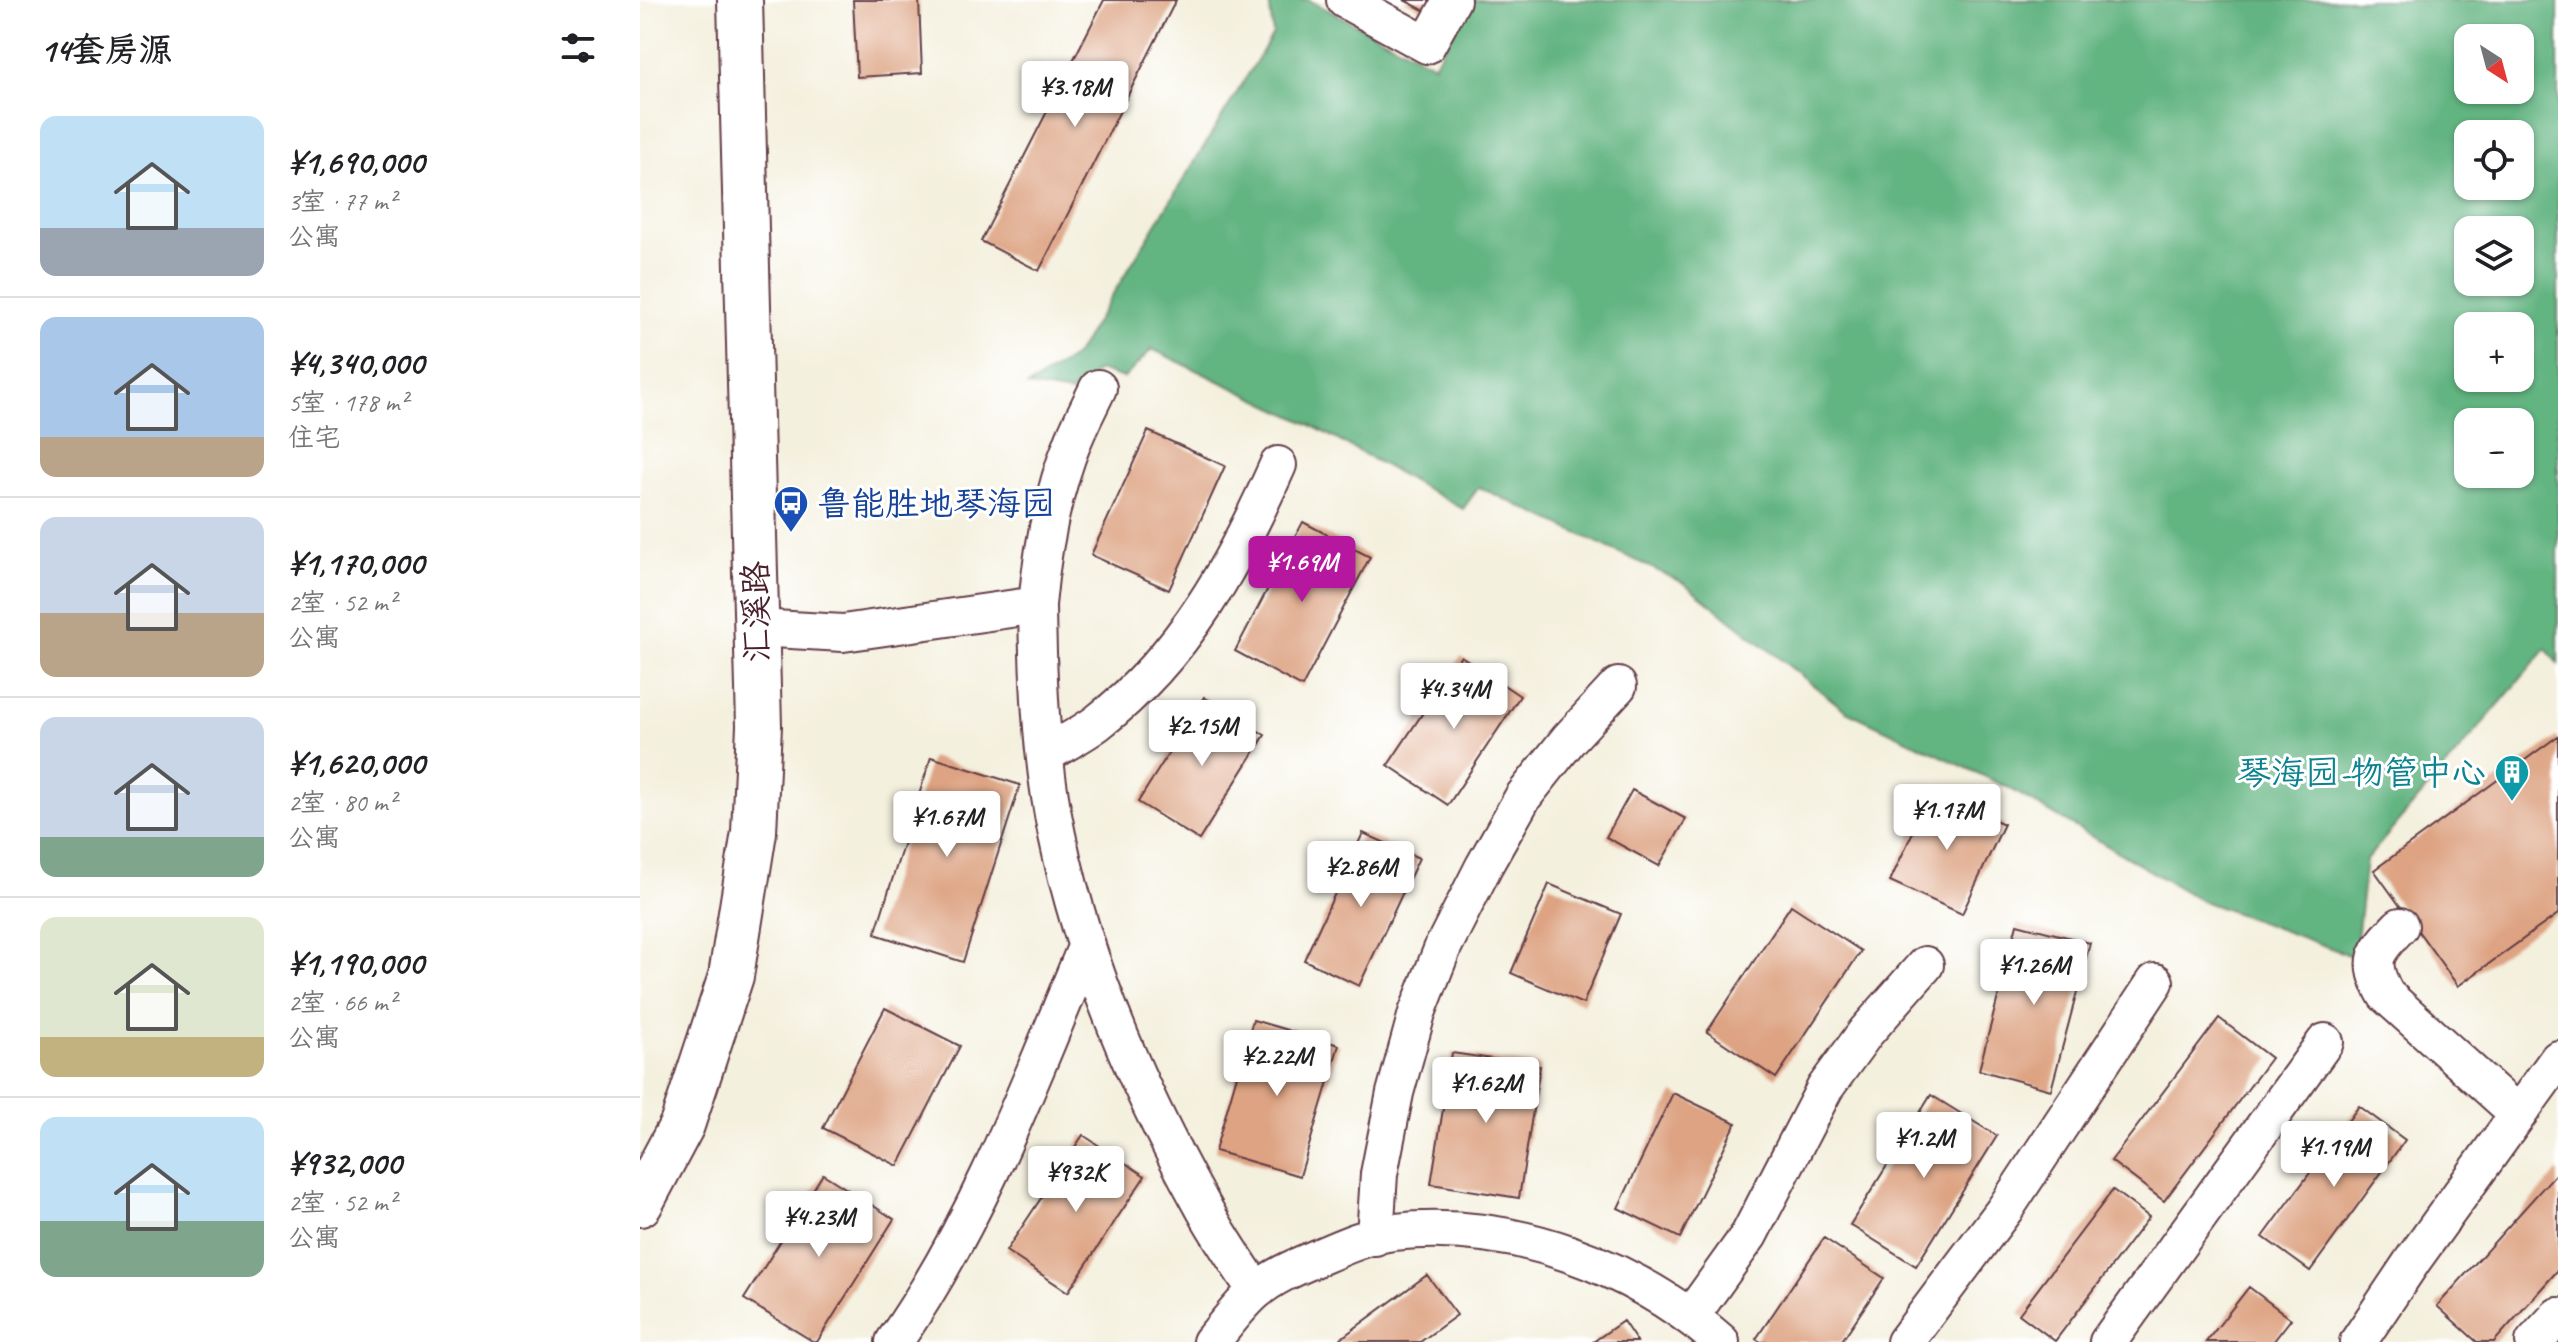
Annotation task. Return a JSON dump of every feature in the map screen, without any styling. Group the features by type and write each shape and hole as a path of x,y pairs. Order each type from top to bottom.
{"street":[{"name":"汇溪路","path":"640,1204 682,1125 731,976 754,832 759,726 740,0"},
{"path":"1345,0 1427,45 1452,0"},
{"path":"1098,388 1074,440 1058,487 1037,605 1045,755 1056,833 1068,884 1107,1003 1161,1129 1202,1206 1256,1291"},
{"path":"1045,755 1096,724 1164,658 1205,607 1246,536 1278,465"},
{"path":"756,628 843,633 1037,605"},
{"path":"1375,1237 1379,1174 1395,1093 1417,1013 1443,947 1523,797 1569,739 1618,686"},
{"path":"2400,926 2378,948 2374,974 2386,995 2517,1113"},
{"path":"894,1342 951,1247 990,1171 1087,945"},
{"path":"1691,1316 1749,1235 1825,1088 1866,1032 1925,965"},
{"path":"1905,1342 2005,1209 2155,982"},
{"path":"2108,1342 2325,1042"},
{"path":"2358,1342 2413,1260 2558,1059"},
{"path":"1211,1342 1256,1291 1295,1267 1340,1248 1393,1232 1442,1231 1497,1236 1545,1246 1596,1264 1641,1285 1691,1316 1721,1342"},
{"path":"2534,1342 2558,1316"}],"green space":[{"path":"1269,0 1309,0 1434,65 1470,0 2558,0 2558,664 2546,649 2366,860 2355,957 2200,900 2007,787 1846,711 1684,583 1479,487 1463,509 1309,424 1152,349 1124,378 1098,370 1070,393 1028,386 1075,356 1273,34"}],"building":[{"path":"853,0 919,0 922,73 857,77"},
{"path":"1104,0 1176,0 1039,271 981,241"},
{"path":"1404,0 1433,0 1427,12"},
{"path":"1148,431 1225,466 1169,590 1091,555"},
{"path":"1303,522 1370,557 1302,687 1235,651"},
{"path":"1461,656 1520,696 1448,805 1388,765"},
{"path":"1204,697 1265,735 1199,840 1138,802"},
{"name":"琴海园-物管中心","path":"2558,736 2558,914 2458,986 2374,870"},
{"path":"931,757 1020,785 963,962 875,934"},
{"path":"1632,790 1686,819 1659,866 1606,837"},
{"path":"1932,791 2004,824 1962,914 1890,881"},
{"path":"1363,833 1419,858 1359,986 1304,960"},
{"path":"1549,884 1621,914 1583,1004 1511,973"},
{"path":"1791,905 1861,951 1776,1078 1707,1032"},
{"path":"2017,924 2090,943 2051,1090 1979,1070"},
{"path":"885,1008 960,1046 898,1166 823,1128"},
{"path":"2219,1018 2271,1058 2164,1201 2111,1161"},
{"path":"1253,1020 1339,1045 1300,1176 1215,1151"},
{"path":"1452,1053 1540,1066 1519,1198 1431,1184"},
{"path":"1673,1093 1736,1123 1680,1238 1618,1208"},
{"path":"1931,1095 1997,1136 1916,1266 1850,1225"},
{"path":"2359,1106 2405,1140 2310,1271 2263,1237"},
{"path":"1083,1135 1145,1176 1068,1292 1006,1251"},
{"path":"2558,1171 2558,1270 2494,1342 2477,1342 2437,1306"},
{"path":"823,1174 894,1219 817,1342 814,1342 744,1299"},
{"path":"2113,1190 2149,1217 2055,1341 2019,1314"},
{"path":"1824,1238 1884,1278 1841,1342 1761,1342 1756,1339"},
{"path":"1427,1275 1457,1315 1420,1342 1336,1342"},
{"path":"2249,1287 2291,1319 2273,1342 2206,1342"},
{"path":"1623,1321 1637,1342 1593,1342"}],"place":[{"name":"鲁能胜地琴海园","path":"791,534"},
{"name":"琴海园-物管中心","path":"2512,803"}]}
